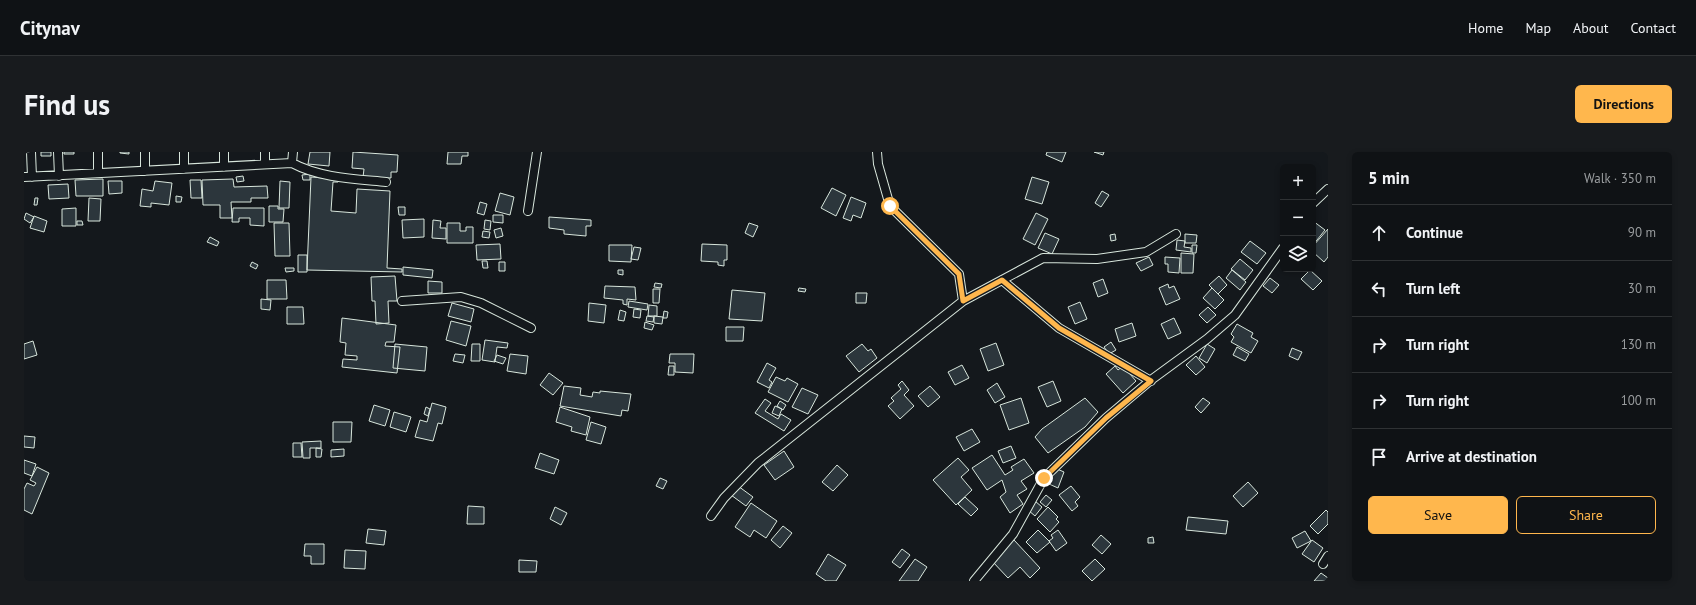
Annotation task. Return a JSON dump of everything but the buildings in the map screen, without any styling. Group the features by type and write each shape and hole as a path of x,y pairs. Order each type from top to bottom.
{"street":[{"path":"31,152 28,177 292,163 303,169 344,178 386,182"},
{"path":"58,152 59,176"},
{"path":"98,152 98,173"},
{"path":"145,152 145,171"},
{"path":"184,152 184,169"},
{"path":"224,152 224,167"},
{"path":"265,152 266,164"},
{"path":"292,163 293,152"},
{"path":"528,212 537,152"},
{"path":"877,152 878,164 890,206 959,274 963,301"},
{"path":"1316,200 1328,189"},
{"path":"711,516 724,498 758,464 963,301 1043,258 1097,259 1146,252 1176,234"},
{"path":"974,581 1013,534 1044,478 1106,418 1151,381 1207,339 1235,315 1280,252"},
{"path":"1002,280 1059,328 1151,381"},
{"path":"402,301 461,297 481,304 531,328"},
{"path":"1323,564 1328,556"}],"route":[{"path":"890,206 959,274 963,301 1002,280 1059,328 1151,381 1106,418 1044,478"}]}
